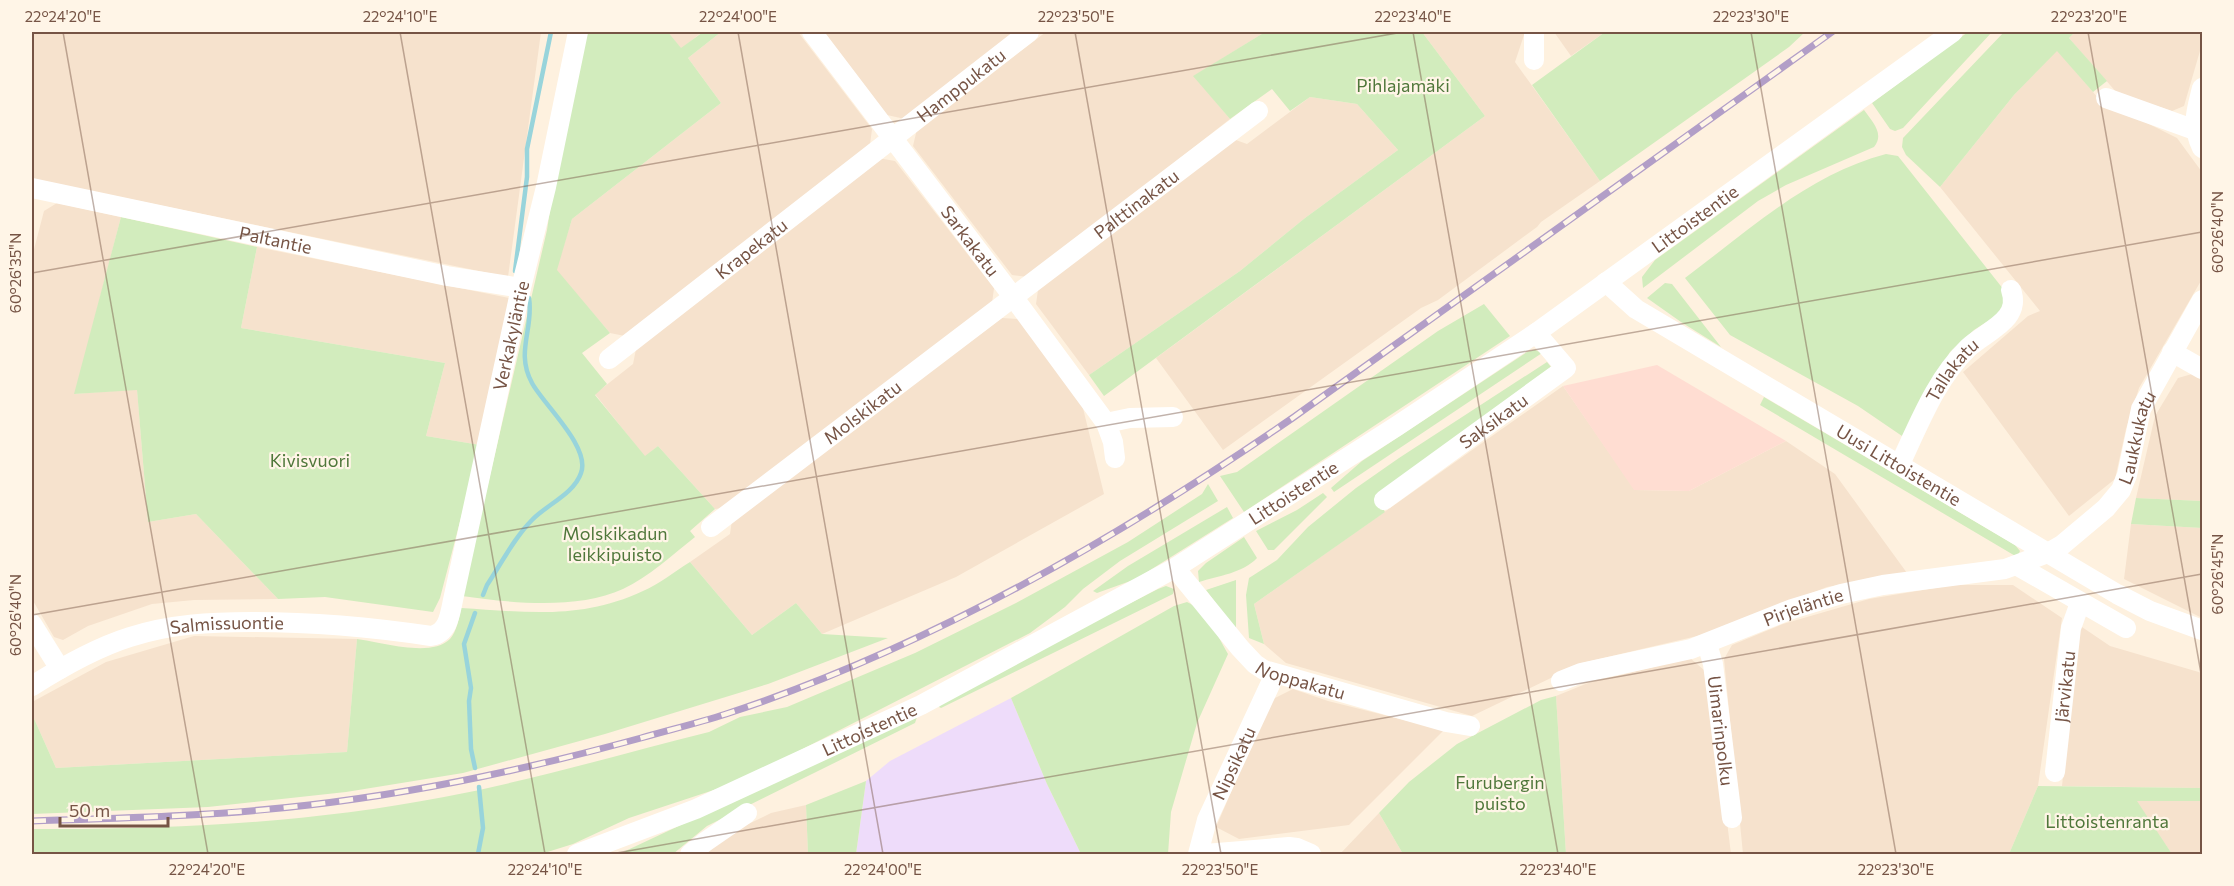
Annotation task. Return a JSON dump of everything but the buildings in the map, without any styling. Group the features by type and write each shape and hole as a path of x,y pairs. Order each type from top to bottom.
{"street":[{"name":"Verkakyläntie","path":"436,635 445,627 449,618 521,288 546,187 578,32"},
{"name":"Sarkakatu","path":"812,32 1106,423 1113,442 1115,459"},
{"name":"Hamppukatu","path":"892,138 1029,32"},
{"path":"1534,32 1534,60"},
{"name":"Littoistentie","path":"582,854 696,809 921,705 1175,568 1397,426 1536,333 1953,32"},
{"path":"2202,88 2196,110 2195,130 2202,148"},
{"path":"2106,98 2195,130"},
{"name":"Palttinakatu","path":"1014,298 1258,111"},
{"name":"Krapekatu","path":"609,359 892,138"},
{"name":"Paltantie","path":"33,193 447,276 521,288"},
{"name":"Uusi Littoistentie","path":"1606,282 1636,309 2048,553 2150,611 2202,630"},
{"name":"Tallakatu","path":"1899,464 1948,371 1970,347 2009,317 2014,301 2011,290"},
{"name":"Molskikatu","path":"711,527 1014,298"},
{"name":"Laukkukatu","path":"2048,553 2062,545 2106,508 2121,490 2129,467 2141,409 2202,300"},
{"name":"Saksikatu","path":"1384,500 1566,368 1536,333"},
{"path":"2172,352 2202,369"},
{"path":"1106,423 1130,418 1173,417"},
{"name":"Pirjeläntie","path":"1561,681 1581,673 1673,655 1707,644 1792,609 1841,594 1883,585 2005,569 2048,553"},
{"path":"2018,566 2126,628"},
{"name":"Noppakatu","path":"1175,568 1255,664 1275,674 1446,722 1470,726"},
{"name":"Järvikatu","path":"2055,772 2071,628 2080,603"},
{"name":"Salmissuontie","path":"32,686 60,669 129,637 176,626 203,623 315,622 436,635"},
{"path":"32,624 60,669"},
{"name":"Uimarinpolku","path":"1707,644 1713,664 1732,818"},
{"name":"Nipsikatu","path":"1198,855 1207,820 1275,674"},
{"path":"690,855 747,813"},
{"path":"1205,855 1290,847 1311,855"}],"shaded area":[{"path":"32,32 541,32 508,277 32,179"},
{"path":"668,32 702,32 681,49"},
{"path":"721,32 798,32 872,129 870,144 625,336 610,333 556,270 572,219 721,103 688,58"},
{"path":"824,32 1018,32 905,119 887,115"},
{"path":"1046,32 1265,32 1194,76 1230,119 1028,277 1012,275 913,146 917,129"},
{"path":"1422,32 1525,32 1515,62 1600,181 1541,222 1438,300 1421,308 1223,450 1156,358 1485,116"},
{"path":"1554,32 1605,32 1571,56"},
{"path":"2075,32 2202,32 2202,44 2184,106 2172,111 2117,93 2069,38"},
{"path":"2057,50 2099,99 2177,138 2202,172 2202,279 2139,388 2126,429 2115,479 2069,516 1963,372 2028,316 2040,311 1940,187 2014,95"},
{"path":"1310,97 1357,104 1398,150 1305,218 1240,271 1089,375 1036,304 1038,290 1233,139 1247,144"},
{"path":"878,158 895,161 994,288 992,303 723,508 715,509 658,446 645,457 595,394 633,364 636,349"},
{"path":"57,203 121,217 75,394 137,389 148,522 196,514 278,599 194,600 152,604 88,626 63,640 54,637 32,599 32,257 44,211"},
{"path":"257,247 509,298 480,445 426,436 445,363 241,328"},
{"path":"1002,318 1019,319 1081,400 1104,494 956,577 822,634 796,603 752,635 690,562 730,534 732,520"},
{"path":"1657,365 1786,441 1689,491 1634,490 1563,386"},
{"path":"2192,374 2202,379 2202,501 2136,498 2155,416 2178,378"},
{"path":"1563,386 1635,490 1689,491 1786,441 1835,474 1907,573 1827,587 1710,633 1582,663 1472,716 1286,663 1264,644 1254,604"},
{"path":"2131,524 2202,528 2202,618 2124,579"},
{"path":"1953,585 2013,585 2062,618 2038,786 2009,854 1743,854 1724,659 1732,645 1783,624 1869,599"},
{"path":"2079,625 2110,646 2202,673 2202,788 2062,786"},
{"path":"194,636 357,639 347,752 56,768 32,714 32,702 106,662"},
{"path":"1690,658 1704,670 1711,692 1731,854 1566,854 1556,696 1588,683"},
{"path":"1293,689 1328,701 1444,730 1349,825 1239,839 1216,827 1271,700"},
{"path":"1011,698 1047,784 1081,854 856,854 866,781 890,761"},
{"path":"2136,801 2202,801 2202,854 2172,854"},
{"path":"806,805 808,854 706,854 732,832 771,813"},
{"path":"1379,813 1403,854 1340,854"}],"green space":[{"name":"Molskikadun leikkipuisto","path":"587,32 668,32 681,48 703,32 721,32 688,58 721,103 572,219 557,270 610,333 582,353 607,384 595,395 645,456 658,446 715,509 690,531 695,537 660,565 633,584 605,596 586,600 544,603 462,596 547,230 554,184"},
{"name":"Pihlajamäki","path":"1265,32 1422,32 1485,116 1104,396 1089,375 1240,271 1305,218 1398,150 1357,104 1310,97 1290,111 1272,89 1230,119 1193,76"},
{"path":"1605,32 1805,32 1789,47 1600,181 1532,85"},
{"path":"1968,32 1992,32 1903,128 1895,131 1890,129 1872,103"},
{"path":"2004,32 2075,32 2069,38 2107,81 2093,92 2057,51 2014,95 1940,187 1906,155 1902,147 1903,138"},
{"path":"1864,110 1878,132 1874,147 1786,185 1758,201 1643,288 1642,277 1655,260"},
{"path":"1886,154 1898,156 2004,290 2008,300 1999,314 1974,330 1950,352 1902,436 1858,406 1730,335 1685,278 1756,223 1805,190 1858,163"},
{"name":"Kivisvuori","path":"121,217 257,247 241,328 445,363 426,436 480,445 440,598 433,612 325,597 278,599 196,514 148,522 137,390 74,394"},
{"path":"1665,283 1672,284 1721,347 1647,298"},
{"path":"1484,304 1510,336 1244,512 1220,476 1237,472 1438,331"},
{"path":"1535,350 1542,353 1334,492 1331,488 1362,461 1527,352"},
{"path":"1547,362 1551,367 1375,496 1385,512 1254,604 1264,644 1249,638 1246,595 1249,578 1277,560 1308,527 1356,488"},
{"path":"1764,397 2015,545 2020,551 2017,557 1760,405"},
{"path":"1208,484 1218,501 1120,561 1030,633 738,782 629,818 573,844 541,854 32,854 32,829 135,828 239,823 393,806 511,783 709,732 740,717 787,707 915,653 1016,603 1128,542 1202,494"},
{"path":"1323,493 1327,497 1274,550 1268,550 1256,531 1297,510"},
{"path":"2136,498 2202,501 2202,528 2131,524"},
{"path":"1227,507 1233,518 1136,579 1097,593 1093,591 1128,566"},
{"path":"1244,537 1257,558 1238,571 1199,582 1198,571 1206,563"},
{"path":"690,562 752,635 796,603 822,634 888,638 768,684 605,734 463,773 346,792 208,807 32,814 32,714 56,768 347,752 357,639 419,648 442,645 452,636 461,608 553,612 598,606 649,588"},
{"path":"1236,580 1236,631 1206,590"},
{"path":"1166,586 1174,589 1173,594 939,707 944,698"},
{"path":"1187,602 1206,618 1228,654 1197,723 1171,812 1168,854 1081,854 1047,784 1011,698 1174,606"},
{"name":"Furubergin puisto","path":"1556,696 1566,854 1403,854 1379,813 1409,782 1457,744 1541,700"},
{"path":"917,717 915,723 707,826 673,854 619,854 811,764"},
{"path":"866,781 856,854 808,854 806,805"},
{"name":"Littoistenranta","path":"2038,786 2202,788 2202,801 2137,801 2172,854 2009,854"}],"waterway":[{"path":"515,271 527,177 527,149 551,32"},
{"path":"483,595 487,585 525,527 572,487 581,473 582,463 573,439 538,392 527,372 525,351 530,309 529,298"},
{"path":"475,613 464,644 471,688 469,701 471,749 475,768"},
{"path":"478,854 483,828 479,787"}],"railway":[{"path":"32,821 170,816 274,809 351,800 476,778 600,749 726,714 802,687 876,656 1020,586 1160,505 1227,462 1294,417 1832,32"}]}
